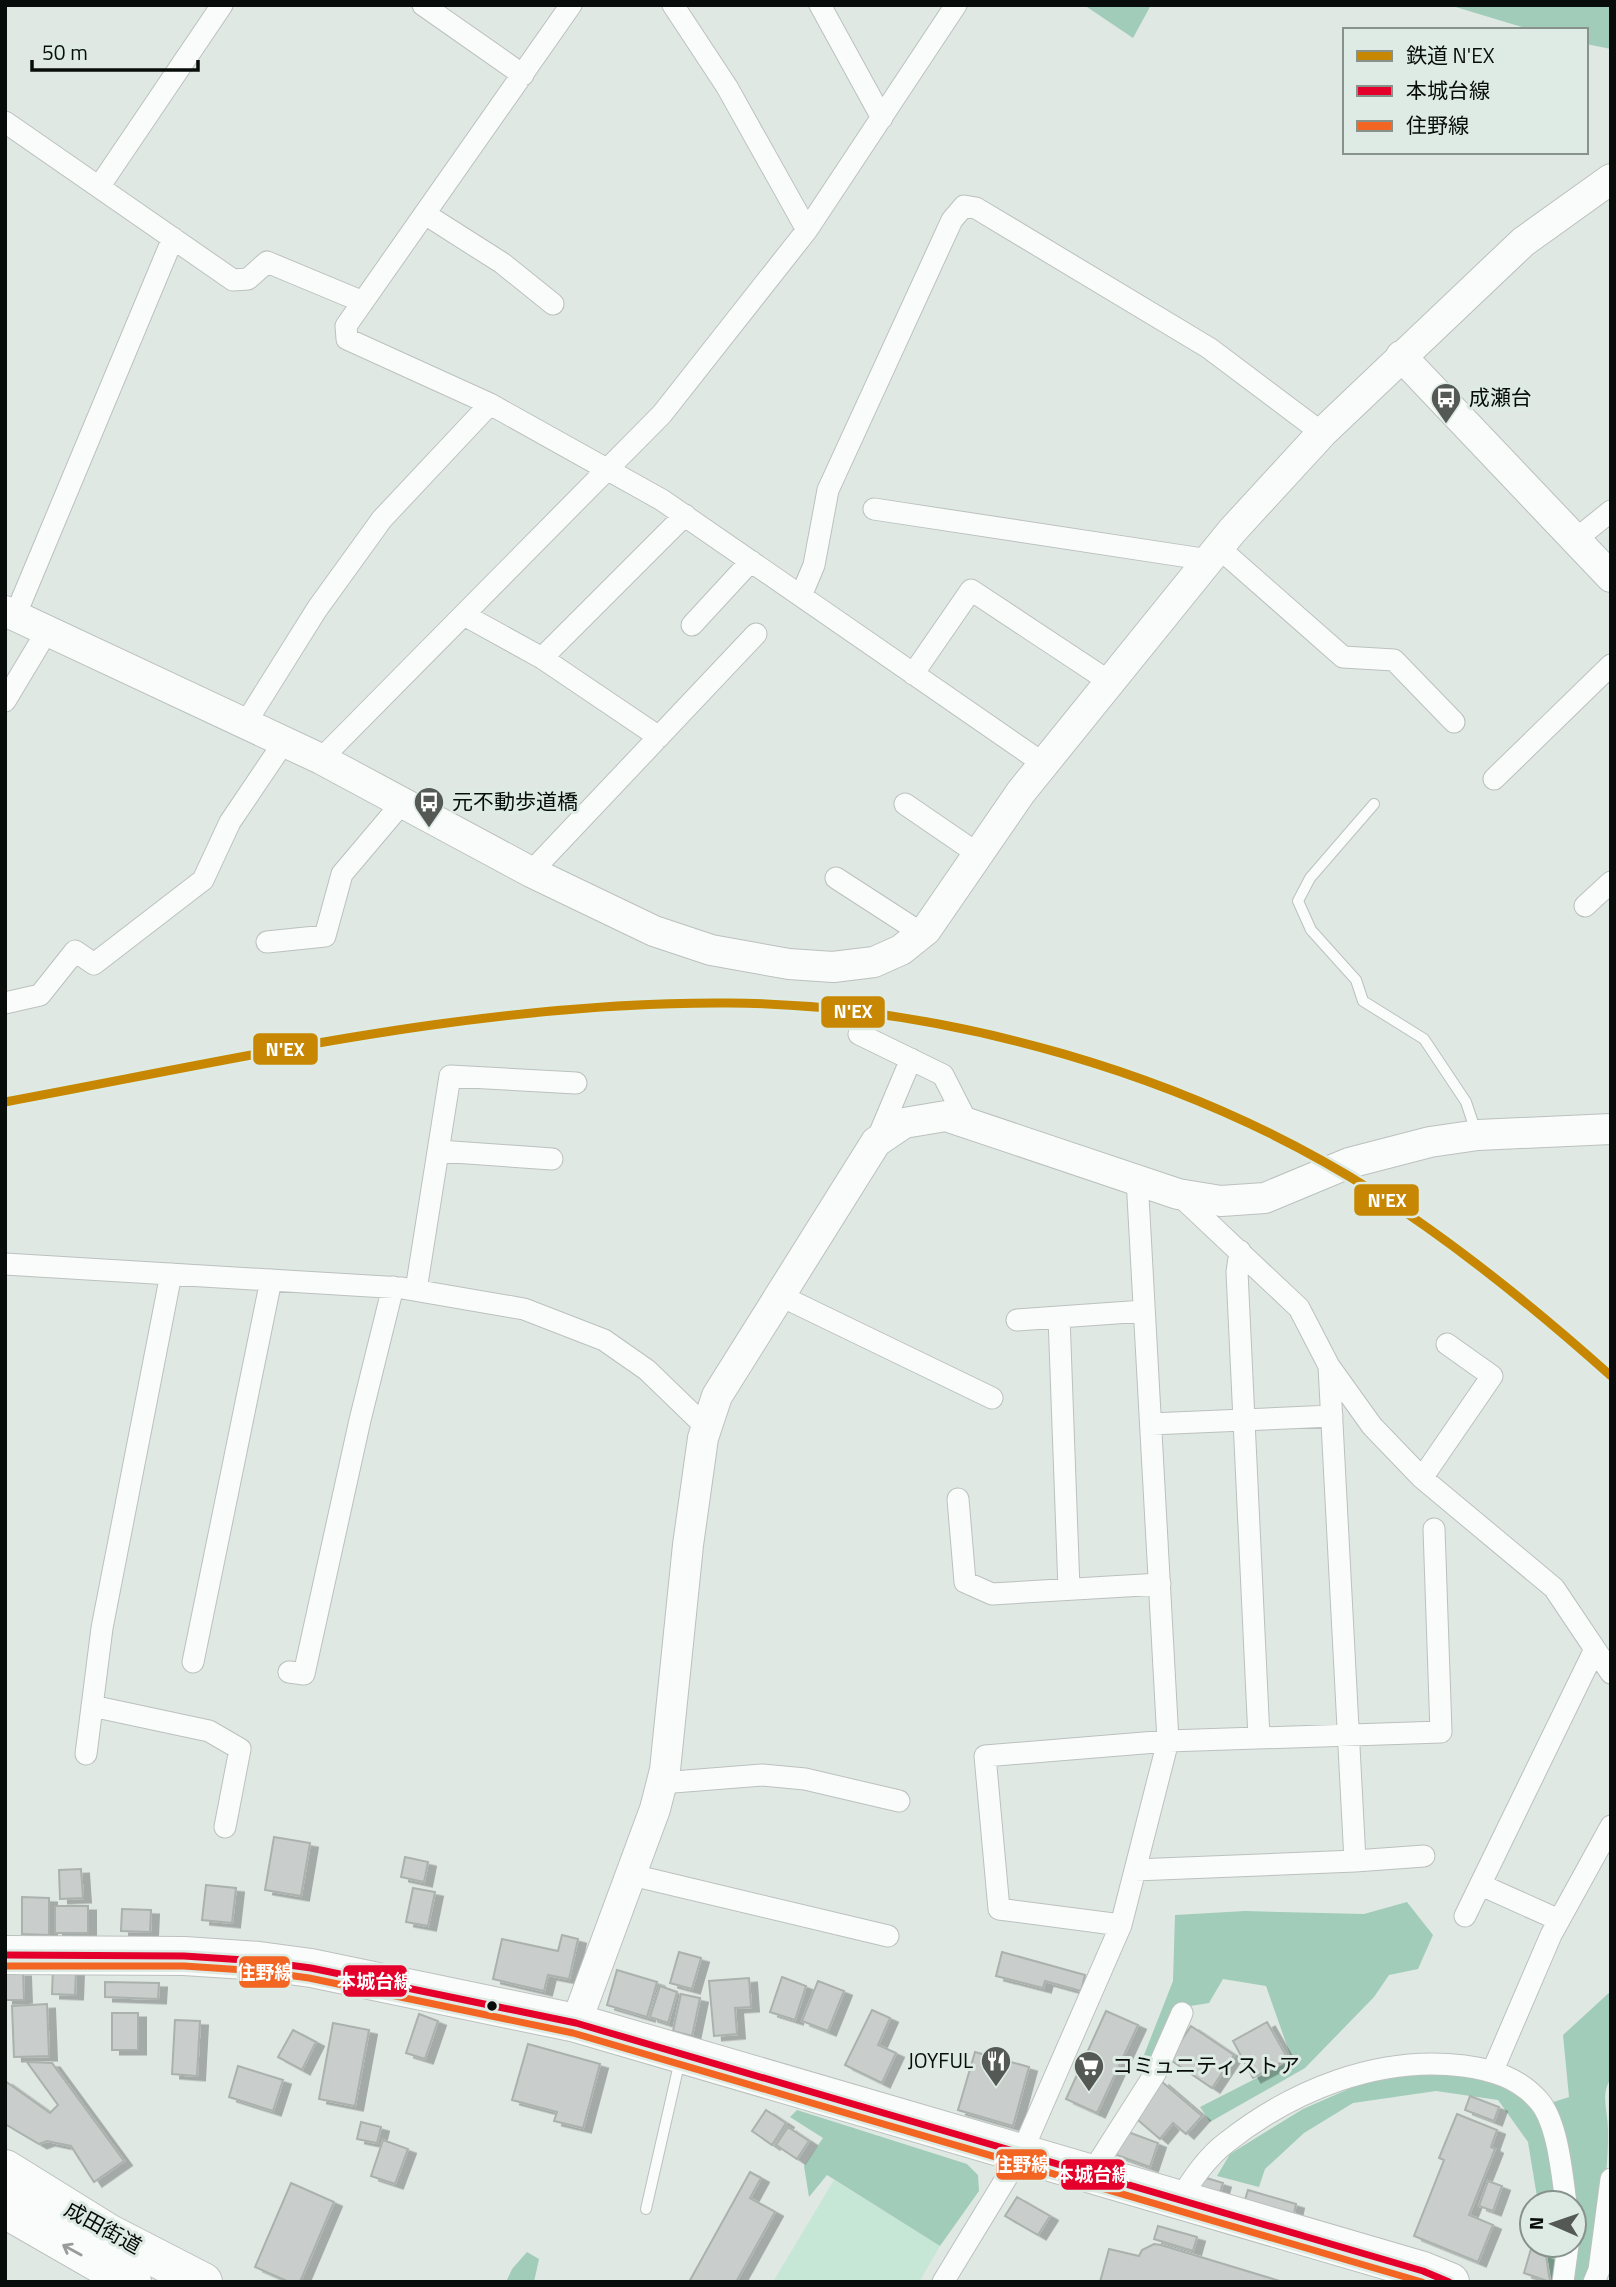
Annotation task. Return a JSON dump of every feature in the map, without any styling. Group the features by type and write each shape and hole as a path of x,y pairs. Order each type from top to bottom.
{"highway":[{"path":"5,1955 184,1956 259,1961 312,1968 576,2023 1423,2271 1450,2282"},
{"name":"成田街道","path":"5,2169 108,2233 203,2282"},
{"name":"成田街道","path":"5,2209 132,2282"}],"street":[{"path":"99,187 222,5"},
{"path":"423,5 523,75"},
{"path":"571,5 346,326 347,339 490,404 610,468 685,515 1044,764"},
{"path":"673,5 727,87 807,230"},
{"path":"820,5 882,117"},
{"path":"321,759 662,414 807,230 956,5"},
{"path":"5,121 233,279 248,279 267,262 363,302"},
{"path":"173,238 10,613 321,759 531,872 654,931 711,950 789,964 833,967 874,962 901,950 922,933 1044,764 1214,554 1322,433 1523,243 1611,179"},
{"path":"801,596 814,565 828,490 952,219 964,206 976,208 1209,348 1322,433"},
{"path":"425,214 502,263 553,304"},
{"path":"1401,356 1611,577"},
{"path":"245,724 317,609 382,519 490,404"},
{"path":"874,509 1214,554 1343,657 1394,660 1454,722"},
{"path":"1575,540 1611,512"},
{"path":"542,659 685,515"},
{"path":"692,625 751,561"},
{"path":"913,674 971,590 1110,682"},
{"path":"464,615 542,659 659,737"},
{"path":"5,701 47,631"},
{"path":"531,872 756,634"},
{"path":"1494,779 1611,665"},
{"path":"5,1003 40,995 75,951 94,964 203,880 230,822 284,742"},
{"path":"267,942 325,936 342,874 402,803"},
{"path":"905,804 978,854"},
{"path":"835,878 922,933"},
{"path":"1585,906 1611,882"},
{"path":"859,1034 943,1075 968,1124"},
{"path":"576,2023 632,1875 662,1783 688,1545 707,1428 717,1396 876,1142 911,1059"},
{"path":"416,1290 450,1076 576,1083"},
{"path":"876,1142 904,1123 946,1116 1137,1178 1178,1195 1221,1201 1265,1198 1349,1163 1430,1142 1478,1135 1606,1134"},
{"path":"439,1151 552,1159"},
{"path":"943,2282 1021,2154 1121,1925 1168,1741 1137,1178"},
{"path":"1178,1195 1299,1308 1329,1366 1372,1426 1422,1478 1554,1588 1611,1672"},
{"path":"1240,1251 1237,1272 1259,1738"},
{"path":"5,1264 393,1287 524,1309 604,1340 647,1370 707,1428"},
{"path":"86,1754 102,1628 171,1274"},
{"path":"193,1661 271,1280"},
{"path":"289,1672 304,1674 360,1420 393,1287"},
{"path":"781,1296 992,1398"},
{"path":"1017,1320 1144,1311"},
{"path":"1059,1317 1069,1589"},
{"path":"1422,1478 1492,1376 1447,1344"},
{"path":"1329,1366 1355,1861"},
{"path":"1151,1424 1332,1416"},
{"path":"958,1499 965,1582 992,1594 1160,1584"},
{"path":"1121,1925 999,1909 985,1756 1168,1741 1441,1732 1434,1529"},
{"path":"1465,1916 1595,1649"},
{"path":"92,1706 209,1731 240,1749 225,1826"},
{"path":"662,1783 762,1775 805,1779 899,1801"},
{"path":"1493,2070 1559,1920 1611,1826"},
{"path":"1135,1870 1424,1856"},
{"path":"632,1875 888,1936"},
{"path":"1481,1885 1559,1920"},
{"path":"1091,2174 1156,2072 1182,2013"},
{"path":"1180,2199 1196,2173 1226,2142 1300,2095 1366,2071 1429,2062 1493,2070 1510,2077 1541,2102 1556,2141 1564,2189"},
{"path":"1594,2282 1599,2270 1611,2179"},
{"path":"1563,2282 1565,2259"}],"lane":[{"path":"1374,804 1310,878 1298,901 1311,930 1356,980 1363,1001 1424,1039 1466,1102 1478,1135"},
{"path":"646,2209 682,2054"}],"green space":[{"path":"1084,5 1151,5 1133,38"},
{"path":"1449,5 1611,5 1611,49 1588,44 1588,28 1525,28"},
{"path":"1407,1902 1433,1935 1418,1969 1389,1975 1374,1997 1305,2068 1210,2122 1200,2107 1292,2060 1266,1986 1223,1979 1209,2003 1178,2008 1147,2067 1144,2055 1173,1981 1175,1915 1245,1911 1364,1914"},
{"path":"1611,1991 1611,2078 1605,2097 1607,2168 1586,2282 1552,2282 1548,2259 1588,2259 1588,2189 1536,2189 1528,2142 1498,2100 1436,2091 1353,2103 1304,2133 1265,2169 1259,2187 1217,2176 1230,2154 1303,2109 1367,2081 1439,2070 1505,2081 1532,2109 1569,2097 1563,2035"},
{"path":"797,2110 967,2164 978,2175 979,2191 940,2246 827,2175 809,2197 804,2166 823,2138 790,2117"},
{"path":"834,2180 940,2246 919,2282 773,2282"},
{"path":"527,2252 539,2259 534,2282 506,2282 512,2269"}],"building":[{"path":"274,1837 310,1843 301,1896 265,1890"},
{"path":"405,1857 428,1862 424,1882 401,1877"},
{"path":"81,1869 83,1898 60,1899 59,1870"},
{"path":"206,1885 236,1888 232,1923 202,1920"},
{"path":"413,1888 435,1892 428,1926 406,1922"},
{"path":"22,1897 49,1898 49,1935 22,1934"},
{"path":"55,1906 88,1906 88,1933 55,1933"},
{"path":"122,1909 151,1910 150,1932 121,1931"},
{"path":"562,1935 578,1939 569,1979 548,1975 544,1991 493,1979 502,1939 558,1951"},
{"path":"679,1952 701,1958 692,1989 670,1983"},
{"path":"1002,1952 1085,1975 1081,1991 1045,1981 1043,1988 996,1976"},
{"path":"53,1968 76,1969 75,1995 52,1994"},
{"path":"617,1970 657,1982 647,2017 607,2005"},
{"path":"5,1972 23,1972 24,2000 5,2000"},
{"path":"782,1977 806,1986 795,2020 770,2012"},
{"path":"749,1978 751,2007 735,2008 737,2034 714,2036 709,1981"},
{"path":"818,1981 844,1991 828,2031 802,2021"},
{"path":"105,1982 159,1983 158,1999 105,1997"},
{"path":"660,1986 677,1992 668,2023 650,2017"},
{"path":"681,1994 700,1998 692,2036 673,2031"},
{"path":"47,2004 49,2056 14,2057 12,2006"},
{"path":"872,2010 890,2018 878,2045 896,2053 882,2083 845,2065"},
{"path":"1106,2011 1138,2025 1097,2113 1066,2099"},
{"path":"112,2013 138,2013 138,2050 112,2050"},
{"path":"419,2014 438,2021 425,2059 406,2053"},
{"path":"175,2020 200,2021 197,2076 172,2074"},
{"path":"1267,2022 1288,2059 1253,2078 1233,2041"},
{"path":"333,2023 369,2030 355,2106 319,2099"},
{"path":"1191,2026 1234,2055 1212,2088 1169,2059"},
{"path":"293,2030 316,2042 302,2070 278,2057"},
{"path":"528,2044 600,2064 583,2128 554,2121 557,2112 512,2100"},
{"path":"975,2052 1029,2067 1013,2126 958,2110"},
{"path":"27,2062 52,2063 124,2161 94,2182 71,2146 47,2141 39,2144 5,2124 5,2081 50,2113 58,2105"},
{"path":"238,2066 283,2080 273,2111 229,2097"},
{"path":"1161,2081 1202,2116 1186,2134 1173,2123 1160,2139 1132,2115"},
{"path":"1470,2096 1499,2107 1494,2121 1465,2110"},
{"path":"766,2110 786,2123 772,2145 752,2131"},
{"path":"1457,2114 1497,2130 1491,2147 1495,2149 1469,2215 1493,2225 1478,2262 1414,2236 1444,2160 1439,2158"},
{"path":"361,2122 381,2127 377,2143 357,2139"},
{"path":"788,2127 809,2141 797,2159 776,2145"},
{"path":"1120,2129 1158,2143 1150,2167 1111,2153"},
{"path":"383,2140 408,2149 395,2184 371,2176"},
{"path":"750,2172 761,2178 750,2198 775,2212 736,2282 689,2282"},
{"path":"1203,2177 1223,2183 1219,2196 1200,2191"},
{"path":"1488,2181 1502,2186 1493,2211 1479,2206"},
{"path":"291,2183 334,2202 300,2282 289,2282 255,2267"},
{"path":"1248,2190 1296,2204 1293,2218 1244,2203"},
{"path":"1017,2197 1050,2216 1038,2235 1005,2216"},
{"path":"1158,2226 1197,2237 1193,2251 1154,2239"},
{"path":"1154,2244 1283,2282 1100,2282 1109,2249 1139,2256 1142,2250"},
{"path":"1528,2259 1546,2259 1550,2282 1524,2273"}],"rail line":[{"name":"N'EX","path":"5,1102 365,1035 546,1011 729,1003 812,1007 896,1017 980,1033 1063,1054 1145,1081 1225,1113 1301,1149 1373,1191 1436,1233 1525,1302 1611,1376"}],"transit line":[{"name":"本城台線","path":"5,1955 184,1956 259,1961 311,1968 576,2023 1423,2271 1449,2282"},
{"name":"住野線","path":"5,1966 184,1966 258,1971 309,1978 573,2033 1422,2282"}],"place":[{"name":"成瀬台","path":"1446,425"},
{"name":"元不動歩道橋","path":"429,829"},
{"name":"JOYFUL","path":"996,2088"},
{"name":"コミュニティストア","path":"1089,2093"}]}
